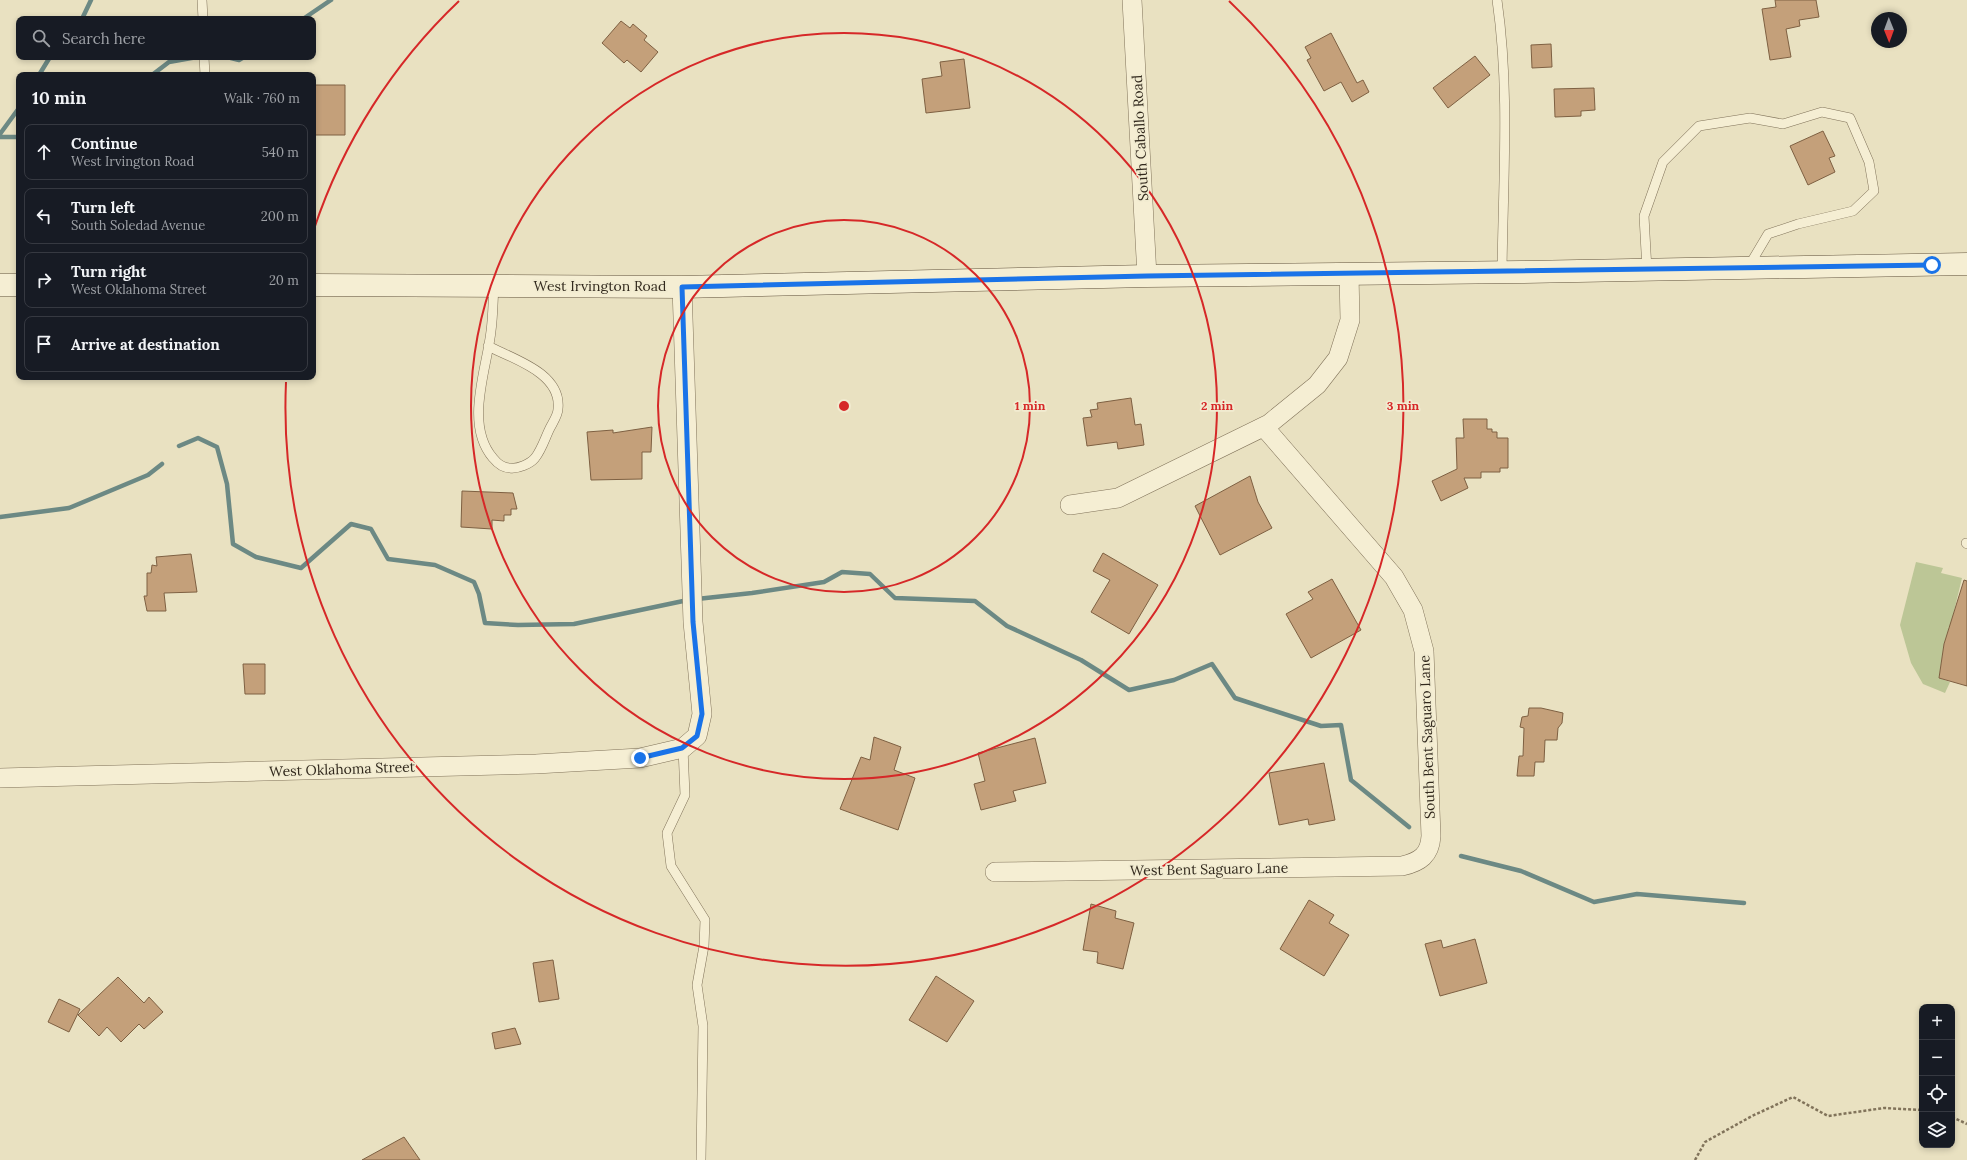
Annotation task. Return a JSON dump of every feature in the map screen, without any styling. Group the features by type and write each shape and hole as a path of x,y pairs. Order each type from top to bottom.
{"main road":[{"name":"West Irvington Road","path":"316,285 682,287 1147,276 1647,270 1967,264"},
{"path":"0,284 16,284"}],"street":[{"name":"South Caballo Road","path":"1132,0 1147,276"},
{"path":"1070,505 1118,498 1264,427 1317,385 1338,358 1350,320 1349,274"},
{"path":"682,287 693,622 702,714 697,736 682,748"},
{"name":"South Bent Saguaro Lane","path":"1264,427 1394,577 1413,610 1424,652 1431,814 1430,845 1422,859"},
{"name":"West Oklahoma Street","path":"0,778 536,764 640,758 682,748"},
{"name":"West Bent Saguaro Lane","path":"995,872 1402,866 1422,859"}],"lane":[{"path":"202,0 203,16"},
{"path":"1497,0 1501,27 1504,121 1502,272"},
{"path":"204,60 205,72"},
{"path":"1647,270 1644,216 1664,162 1699,126 1750,118 1783,124 1822,112 1850,118 1869,162 1874,191 1853,211 1798,224 1768,234 1747,268"},
{"path":"488,346 530,367 545,377 553,385 558,397 558,410 540,451 532,461 522,466 510,468 499,464 489,453 483,441 479,423 479,402 488,346 494,286"},
{"path":"682,748 685,795 667,834 671,866 706,920 704,946 697,985 703,1026 701,1160"}],"path":[{"path":"1695,1160 1705,1142 1752,1116 1793,1097 1828,1116 1884,1108 1919,1110"},
{"path":"1955,1119 1967,1124"}],"green space":[{"path":"1916,562 1943,568 1941,573 1962,578 1950,628 1946,627 1949,628 1944,644 1939,678 1950,682 1945,693 1923,684 1911,663 1900,625"}],"building":[{"path":"1775,0 1816,0 1819,17 1799,20 1800,26 1786,29 1791,57 1770,60 1762,9 1776,7"},
{"path":"621,21 630,28 633,24 647,36 644,40 658,52 641,72 627,60 624,63 602,43"},
{"path":"1331,33 1357,83 1363,80 1369,92 1352,102 1341,82 1324,91 1307,60 1311,58 1305,47"},
{"path":"1551,44 1552,67 1532,68 1531,45"},
{"path":"1475,56 1490,75 1448,108 1433,88"},
{"path":"964,59 970,108 926,113 922,79 942,76 940,62"},
{"path":"316,85 345,85 345,135 316,135"},
{"path":"1594,88 1595,110 1581,111 1581,116 1555,117 1554,89"},
{"path":"1823,131 1835,156 1829,158 1835,172 1808,185 1790,146"},
{"path":"1131,398 1135,425 1141,424 1144,445 1118,449 1117,442 1087,446 1083,418 1092,417 1090,410 1098,409 1097,403"},
{"path":"1463,419 1487,419 1487,429 1492,429 1492,432 1497,432 1497,438 1508,438 1508,468 1500,468 1500,472 1481,472 1481,478 1464,478 1468,488 1441,501 1432,481 1457,469 1456,438 1464,438"},
{"path":"652,427 651,452 642,452 642,479 591,480 587,432 613,430 613,433"},
{"path":"1250,476 1258,502 1272,528 1220,555 1195,506"},
{"path":"462,491 513,493 517,509 511,509 511,515 504,515 504,521 492,520 492,529 461,527"},
{"path":"1103,553 1158,585 1129,634 1091,612 1110,580 1093,571"},
{"path":"191,554 197,592 164,593 166,611 147,611 144,596 147,596 147,573 151,573 152,565 157,566 156,557"},
{"path":"1332,579 1361,630 1311,658 1286,614 1313,599 1308,592"},
{"path":"1964,580 1967,581 1967,686 1939,678 1944,644"},
{"path":"243,664 265,664 265,694 245,694"},
{"path":"1529,708 1541,708 1563,713 1562,723 1558,728 1557,740 1545,740 1544,762 1535,762 1534,776 1517,776 1519,756 1523,756 1524,728 1520,727 1522,717 1528,716"},
{"path":"874,737 901,747 894,770 915,778 898,830 840,809 861,757 870,760"},
{"path":"1035,738 1046,783 1013,791 1016,801 981,810 974,784 985,781 978,753"},
{"path":"1324,763 1335,820 1309,825 1308,819 1279,825 1269,773"},
{"path":"1309,900 1334,915 1329,923 1349,935 1324,976 1280,949"},
{"path":"1091,904 1116,911 1115,918 1134,923 1123,969 1097,963 1098,952 1083,950"},
{"path":"1475,939 1487,983 1440,996 1425,944 1441,940 1443,948"},
{"path":"553,960 559,999 539,1002 533,963"},
{"path":"936,976 974,1001 947,1042 909,1020"},
{"path":"118,977 144,1003 149,997 163,1012 144,1029 139,1024 121,1042 107,1027 99,1036 78,1015"},
{"path":"59,999 80,1009 69,1032 48,1022"},
{"path":"515,1028 521,1044 495,1049 492,1033"},
{"path":"404,1137 420,1160 362,1160"}],"waterway":[{"path":"83,16 91,0"},
{"path":"307,16 331,0"},
{"path":"41,72 48,60"},
{"path":"156,72 169,62 180,60"},
{"path":"0,134 16,112"},
{"path":"0,137 16,137"},
{"path":"179,446 198,438 217,447 227,484 233,544 256,557 301,568 351,524 371,529 388,559 435,565 474,582 479,594 485,623 518,625 574,624 688,600"},
{"path":"0,517 69,508 148,475 162,464"},
{"path":"697,599 752,593 824,582 842,572 870,574 895,598 975,601 1007,626 1081,660 1129,690 1174,680 1212,664 1235,698 1321,726 1341,725 1351,780 1409,827"},
{"path":"1461,856 1521,871 1594,902 1637,894 1744,903"}],"route":[{"path":"640,758 682,748 697,736 702,714 693,622 682,287 1147,276 1521,272 1932,265"}]}
